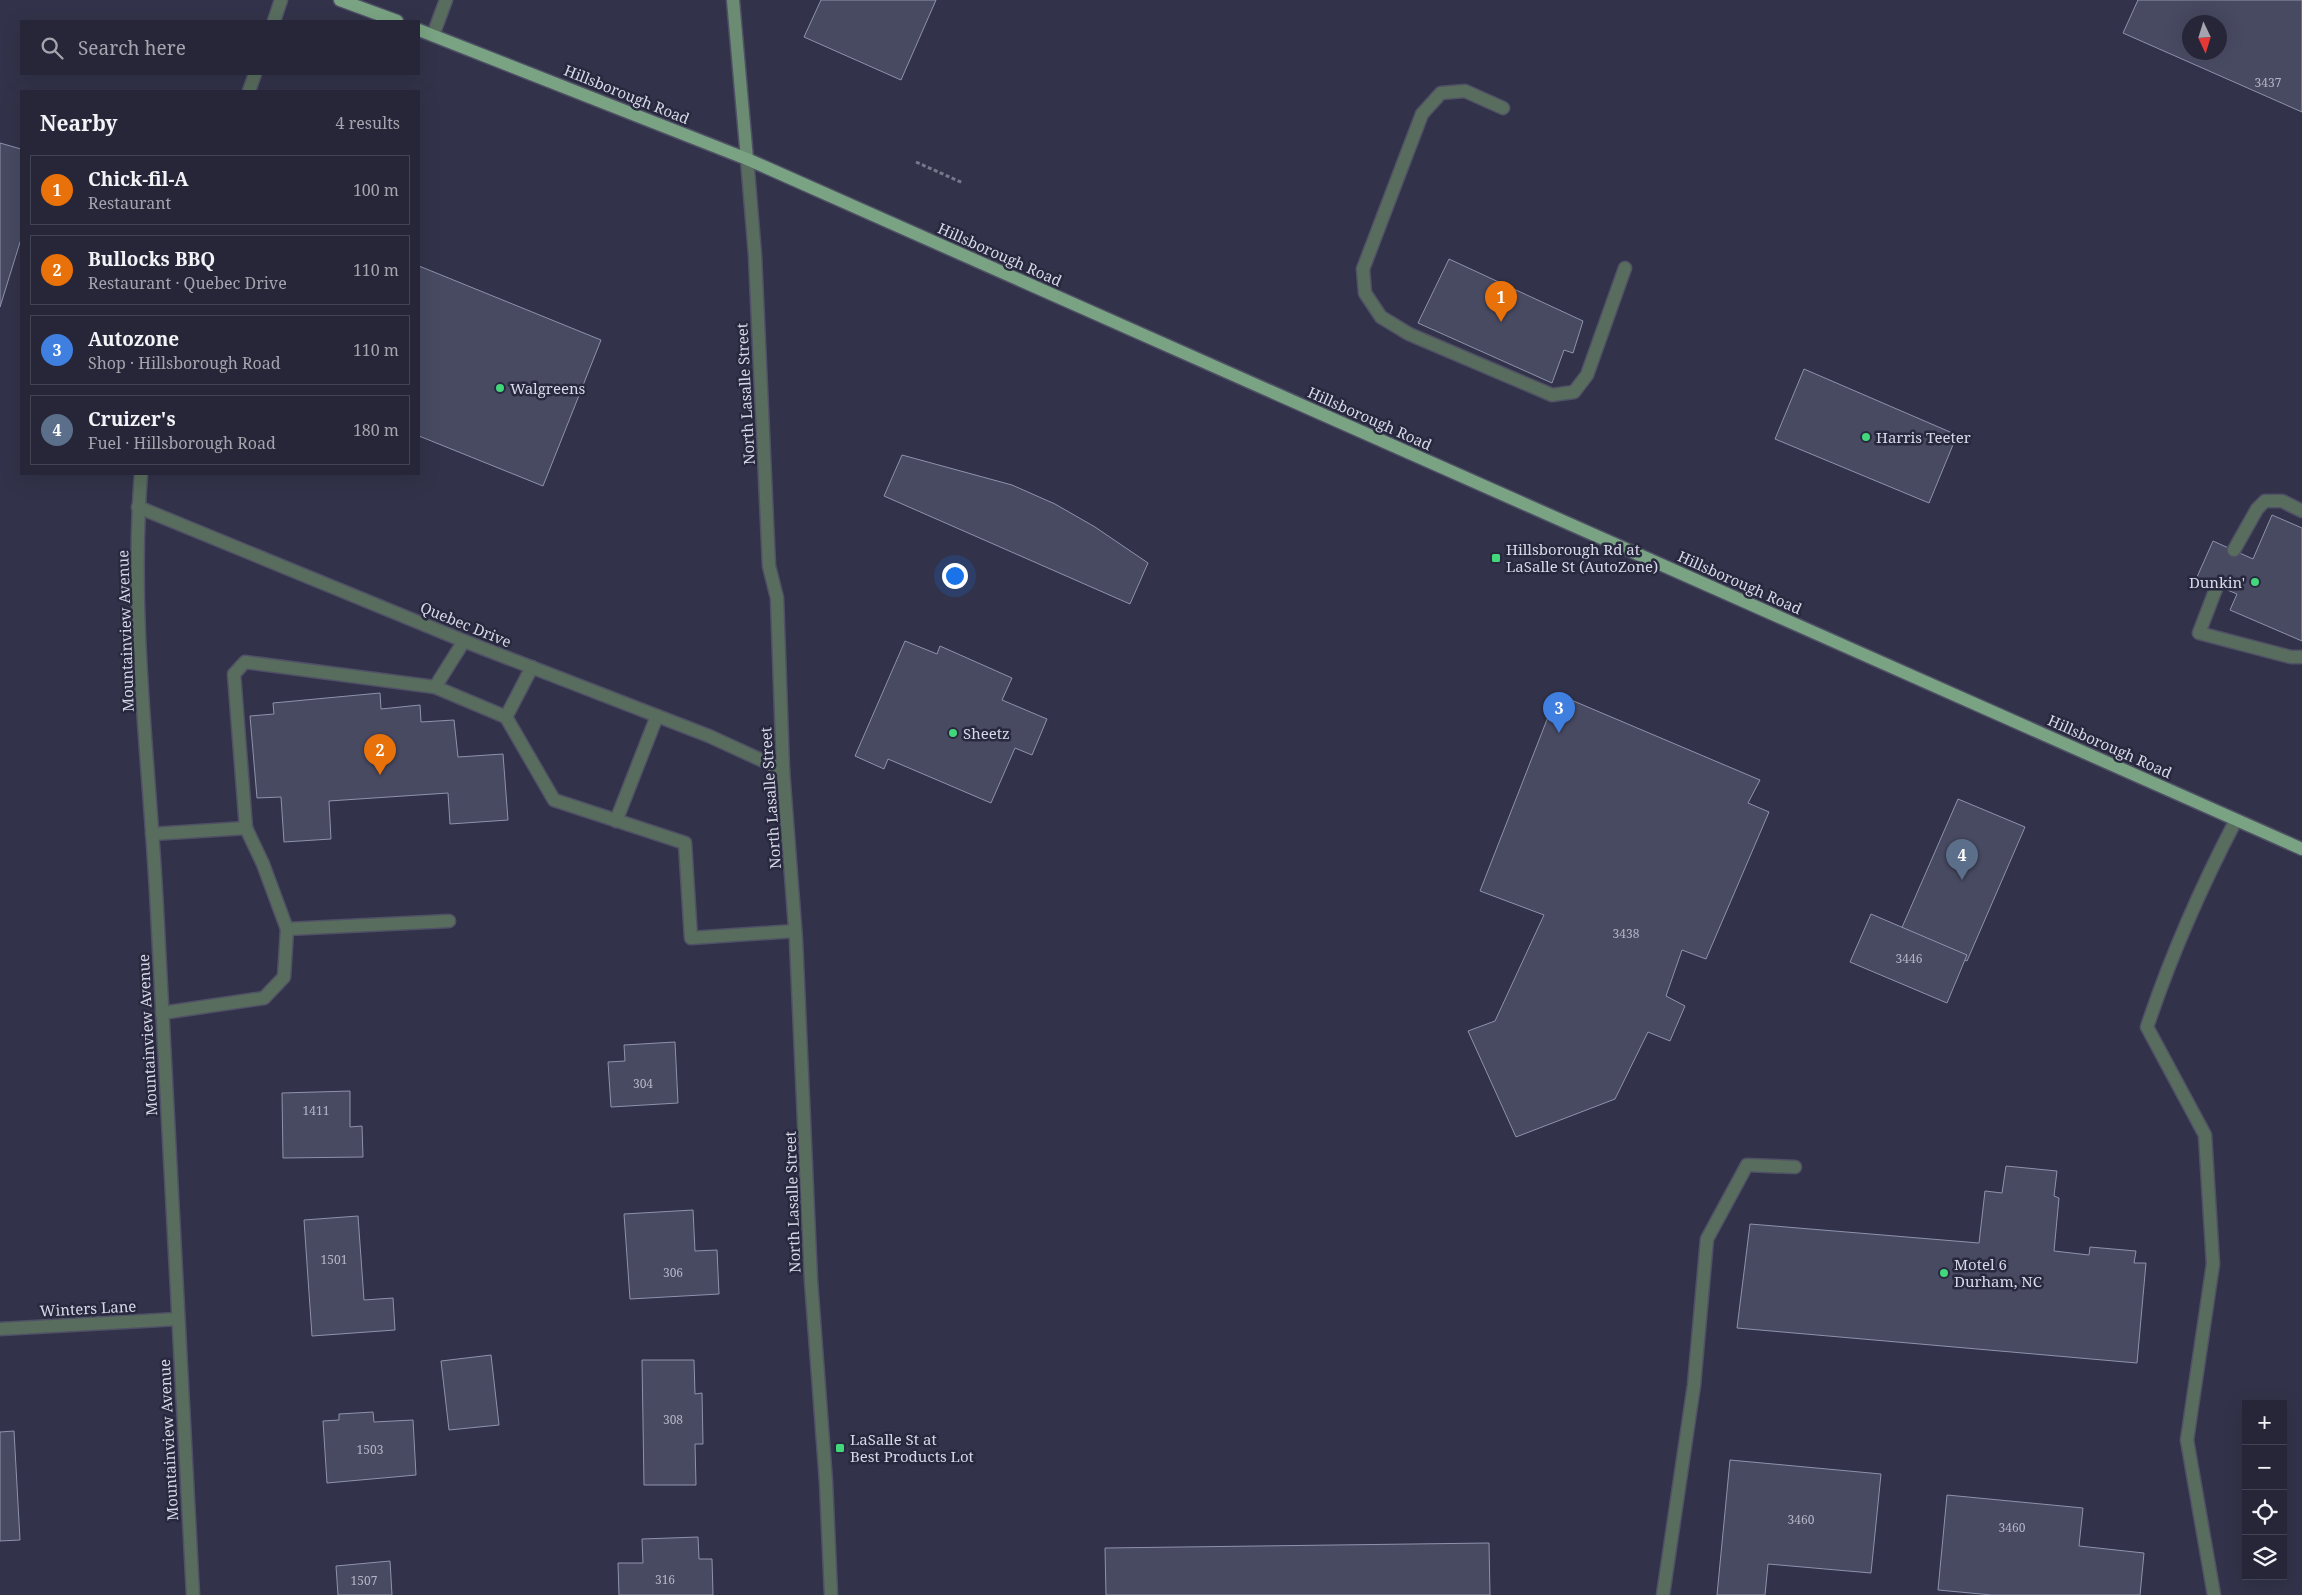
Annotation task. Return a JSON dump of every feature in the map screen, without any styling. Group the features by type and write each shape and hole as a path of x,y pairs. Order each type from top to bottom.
{"main road":[{"path":"340,0 394,20"},
{"name":"Hillsborough Road","path":"420,30 747,159 2302,849"}],"street":[{"path":"274,20 281,0"},
{"path":"433,35 446,0"},
{"name":"North Lasalle Street","path":"733,0 755,255 769,566 777,598 783,770 795,930 811,1281 826,1482 831,1595"},
{"path":"249,90 255,75"},
{"path":"1503,108 1465,91 1441,93 1422,114 1363,269 1365,293 1381,317 1409,334 1552,395 1574,392 1587,375 1625,268"},
{"name":"Mountainview Avenue","path":"141,475 138,507 138,614 152,834 193,1595"},
{"path":"2234,550 2257,510 2265,501 2282,501 2302,511"},
{"name":"Quebec Drive","path":"138,507 464,641 709,736 783,770"},
{"path":"2217,586 2199,633 2290,657 2302,658"},
{"path":"436,687 464,641"},
{"path":"162,1013 264,998 284,976 287,930 263,864 246,828 234,674 245,662 436,687 506,717 554,800 685,843 691,938 795,930"},
{"path":"506,717 532,667"},
{"path":"616,820 657,716"},
{"path":"2214,1595 2187,1440 2213,1264 2205,1135 2147,1026 2168,965 2198,895 2236,820"},
{"path":"152,834 246,828"},
{"path":"287,930 449,921"},
{"path":"1663,1595 1694,1385 1707,1240 1747,1165 1795,1167"},
{"name":"Winters Lane","path":"0,1330 178,1319"}],"path":[{"path":"916,162 963,183"}],"building":[{"path":"821,0 936,0 901,80 804,37"},
{"path":"2138,0 2302,0 2302,112 2184,60 2227,60 2227,15 2182,15 2182,59 2123,33"},
{"path":"0,143 20,149 20,242 0,307"},
{"path":"1449,259 1583,321 1573,353 1564,350 1552,383 1418,323"},
{"name":"Walgreens","path":"420,266 601,340 543,486 420,436"},
{"name":"Harris Teeter","path":"1804,369 1957,435 1929,503 1775,439"},
{"path":"902,455 1012,485 1055,504 1095,527 1148,563 1130,604 884,496"},
{"name":"Dunkin'","path":"2272,515 2302,528 2302,641 2230,610 2237,594 2197,577 2213,541 2253,559"},
{"name":"Sheetz","path":"905,641 937,654 940,646 1012,678 1002,700 1047,719 1032,755 1015,748 991,803 888,759 884,769 855,756"},
{"path":"380,693 381,709 420,705 421,722 454,720 458,757 503,754 508,820 450,824 448,793 329,801 331,839 284,842 281,797 257,798 250,716 274,714 273,703"},
{"path":"1557,694 1760,780 1748,803 1769,812 1706,959 1682,950 1666,996 1685,1006 1670,1041 1648,1032 1615,1099 1516,1137 1468,1031 1495,1021 1544,915 1480,891"},
{"path":"1958,799 2025,827 1967,961 1900,932"},
{"path":"1871,914 1967,955 1947,1003 1850,962"},
{"path":"675,1042 678,1103 611,1107 608,1062 625,1061 624,1045"},
{"path":"350,1091 350,1127 362,1126 363,1157 283,1158 282,1093"},
{"name":"Motel 6 Durham, NC","path":"2006,1166 2057,1171 2054,1196 2059,1198 2054,1251 2089,1255 2090,1247 2136,1251 2134,1263 2146,1263 2137,1363 1737,1328 1750,1224 1979,1243 1985,1191 2002,1193"},
{"path":"693,1210 695,1251 717,1250 719,1294 630,1299 624,1214"},
{"path":"358,1216 364,1300 393,1298 395,1330 312,1336 304,1220"},
{"path":"491,1355 499,1425 449,1430 441,1361"},
{"path":"642,1360 694,1360 695,1394 702,1393 703,1444 695,1444 696,1485 644,1485"},
{"path":"373,1412 374,1422 413,1420 416,1475 327,1483 323,1421 339,1420 339,1414"},
{"path":"14,1431 20,1540 0,1541 0,1432"},
{"path":"1730,1460 1881,1474 1871,1573 1768,1564 1765,1595 1717,1595"},
{"path":"1947,1495 2083,1508 2079,1546 2144,1553 2140,1595 1992,1595 1938,1590"},
{"path":"698,1537 699,1559 712,1559 713,1595 619,1595 618,1563 643,1563 642,1539"},
{"path":"1489,1543 1490,1595 1106,1595 1105,1548"},
{"path":"390,1561 392,1595 338,1595 336,1566"}],"place":[{"name":"Chick-fil-A","path":"1501,322"},
{"name":"Walgreens","path":"500,388"},
{"name":"Harris Teeter","path":"1866,437"},
{"name":"Hillsborough Rd at LaSalle St (AutoZone)","path":"1496,558"},
{"name":"Dunkin'","path":"2255,582"},
{"name":"Sheetz","path":"953,733"},
{"name":"Autozone","path":"1559,733"},
{"name":"Bullocks BBQ","path":"380,775"},
{"name":"Cruizer's","path":"1962,880"},
{"name":"Motel 6 Durham, NC","path":"1944,1273"},
{"name":"LaSalle St at Best Products Lot","path":"840,1448"}]}
